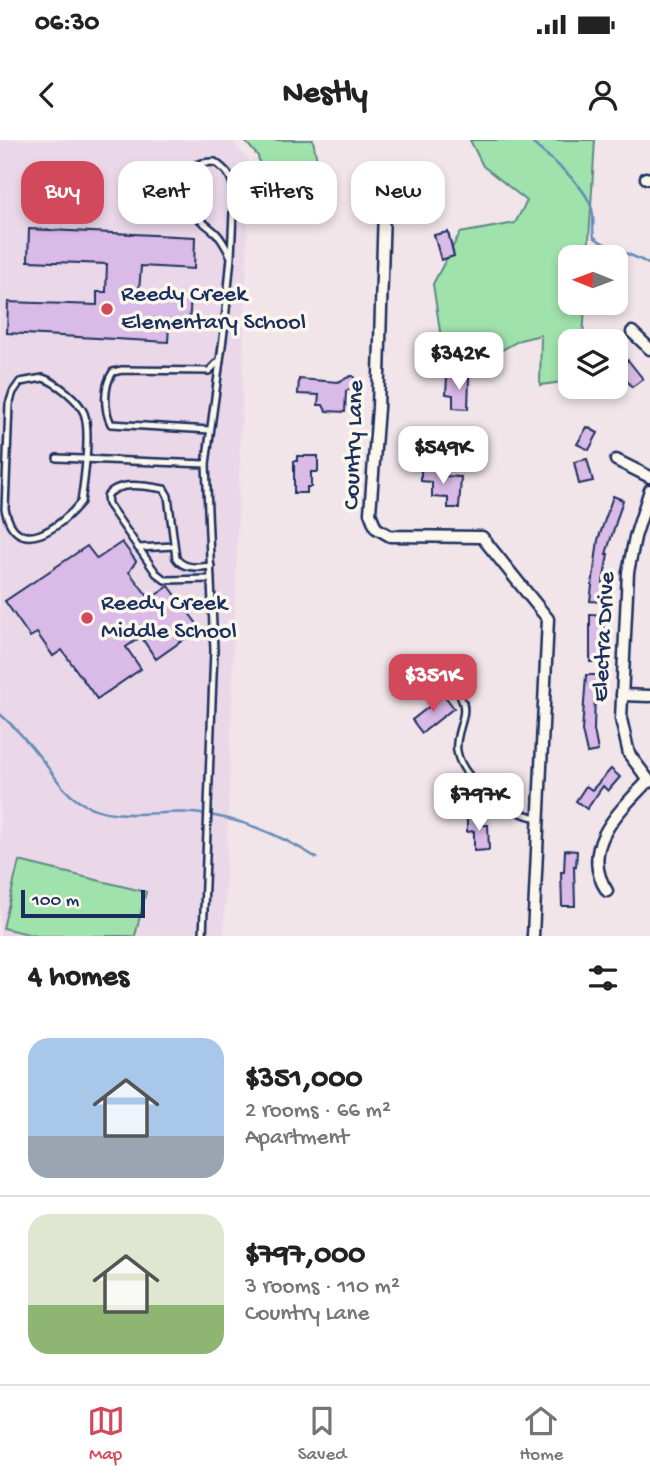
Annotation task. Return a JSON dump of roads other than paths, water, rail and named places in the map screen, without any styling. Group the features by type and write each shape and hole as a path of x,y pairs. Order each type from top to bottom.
{"street":[{"name":"Country Lane","path":"384,224 378,408 370,513 376,528 390,536 482,537 548,619 533,936"},
{"path":"632,332 650,349"},
{"path":"616,460 650,477"},
{"name":"Electra Drive","path":"649,781 625,745 621,719 629,564 639,520 650,490"},
{"path":"622,695 650,696"},
{"path":"607,891 598,878 597,870 603,836 613,819 649,781"}],"lane":[{"path":"204,936 214,650 206,464 231,257 234,190 232,178 215,162 193,165 183,173 178,186 180,201 188,211 218,235 231,257"},
{"path":"210,430 111,424 107,414 106,389 108,378 113,372 209,371 220,360"},
{"path":"43,378 55,382 83,410 86,418 86,459 81,502 77,507 43,535 17,533 8,523 5,509 9,404 20,382 43,378"},
{"path":"57,458 206,464"},
{"path":"211,566 192,567 181,564 176,558 168,496 164,489 121,486 112,489 107,496 108,504 156,573 164,580 211,579"},
{"path":"138,548 174,546"},
{"path":"461,698 464,711 457,735 457,752 467,770 491,797 528,816 538,818"}],"waterway":[{"path":"529,140 585,194 593,215 594,237 607,246 650,265"},
{"path":"0,714 28,742 68,792 91,808 120,814 193,813 226,818 273,834 317,858"}],"place":[{"name":"Reedy Creek Elementary School","path":"107,309"},
{"name":"Reedy Creek Middle School","path":"87,618"}]}
